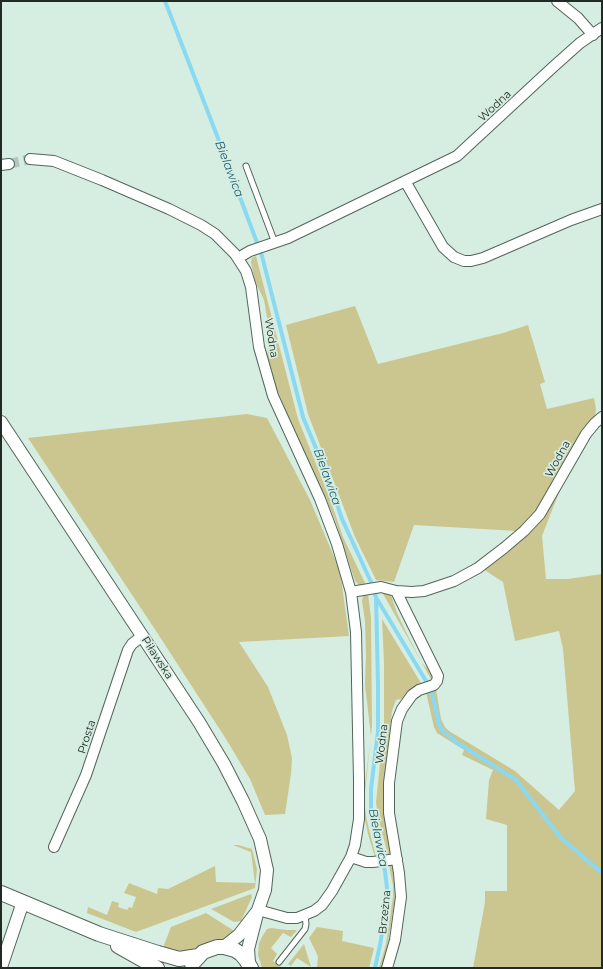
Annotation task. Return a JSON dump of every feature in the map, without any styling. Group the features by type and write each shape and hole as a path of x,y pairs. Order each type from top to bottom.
{"main road":[{"path":"1,893 99,934 179,959 192,958 194,962 210,949 224,947 235,950 241,954 250,966"},
{"path":"99,934 157,968"}],"street":[{"path":"557,1 578,18 593,35"},
{"name":"Wodna","path":"305,916 314,911 327,898 351,857 355,846 358,829 359,780 356,632 350,592 329,521 273,396 259,344 251,287 246,271 238,258 250,251 271,244 458,156 580,43 602,28"},
{"path":"30,159 45,159 54,161 170,209 215,234 238,258"},
{"path":"405,182 441,244 451,256 464,261 483,258 558,225 602,209"},
{"name":"Wodna","path":"350,592 380,587 396,591 424,591 454,581 478,568 524,531 540,514 586,434 602,417"},
{"name":"Piławska","path":"1,422 214,746 240,793 262,846 267,870 265,890 248,949 250,966"},
{"name":"Wodna","path":"388,860 389,797 397,721 410,698 416,692 428,687 438,679 437,674 396,591"},
{"name":"Prosta","path":"54,847 86,775 128,650 133,643 142,636"},
{"path":"351,857 366,862 388,860"},
{"name":"Brzeżna","path":"387,968 401,901 401,888 388,860"},
{"path":"1,967 23,902"},
{"path":"258,910 287,918 298,918 305,916"},
{"name":"Piławska","path":"224,947 239,935 258,910"},
{"path":"131,954 146,968"}],"lane":[{"path":"246,166 271,244"},
{"path":"278,962 305,929 305,916"}],"shaded area":[{"path":"256,256 298,419 330,499 343,537 366,585 359,585 355,581 334,517 276,387 267,357 270,335 264,300 255,281 251,262 252,258"},
{"path":"355,306 378,364 503,333 528,325 545,382 540,384 547,409 594,398 596,409 595,416 583,431 547,498 534,518 505,543 472,568 454,577 435,584 433,583 459,574 517,531 414,525 394,582 376,580 355,537 308,414 286,325"},
{"path":"247,414 267,418 310,500 340,571 349,636 239,642 268,687 287,735 292,758 285,814 265,815 250,779 226,739 28,438"},
{"path":"588,437 590,439 582,448 562,485 542,536 546,579 568,579 602,574 602,968 473,968 485,902 485,891 507,891 507,825 486,819 489,780 493,770 462,755 464,750 437,733 434,727 426,692 436,689 441,719 449,731 515,771 559,810 575,791 563,649 559,631 515,641 503,582 483,569 530,530"},
{"path":"382,592 391,595 397,613 407,634 422,663 431,673 432,678 431,681 405,698 396,700 392,711 383,793 384,815 391,850 390,854 388,855 378,817 376,802 384,726 382,619 421,683 431,679"},
{"path":"368,594 371,618 371,736 365,685 365,621 362,601 363,596"},
{"path":"371,739 365,792 365,808 376,857 368,834 364,815 364,792"},
{"path":"233,845 252,849 257,869 255,888 136,932 87,913 88,907 107,915 112,901 119,903 118,907 127,910 129,907 132,908 136,897 124,893 129,883 157,894 158,888 168,889 215,866 216,882 255,883 251,852"},
{"path":"389,865 391,865 393,870 395,899 385,959 382,968 379,968 386,944 393,897 393,886"},
{"path":"251,894 252,897 241,921 234,922 211,909"},
{"path":"206,913 236,932 227,938 209,942 184,953 164,949 164,945 171,927"},
{"path":"317,927 343,931 342,941 374,948 369,968 317,968 318,957 309,938"},
{"path":"267,929 297,930 291,937 283,933 271,948 277,954 273,961 281,967 262,968 258,955 259,943"},
{"path":"304,944 311,967 297,958 291,966 288,964"}],"waterway":[{"name":"Bielawica","path":"165,1 262,256 303,417 328,477 342,519 371,582 376,597 378,732 371,789 371,811 385,871 388,897 375,968"},
{"path":"377,599 426,681 432,694 439,724 442,730 456,742 516,780 561,838 602,873"}],"tunnel":[{"path":"9,164 30,159"}]}
